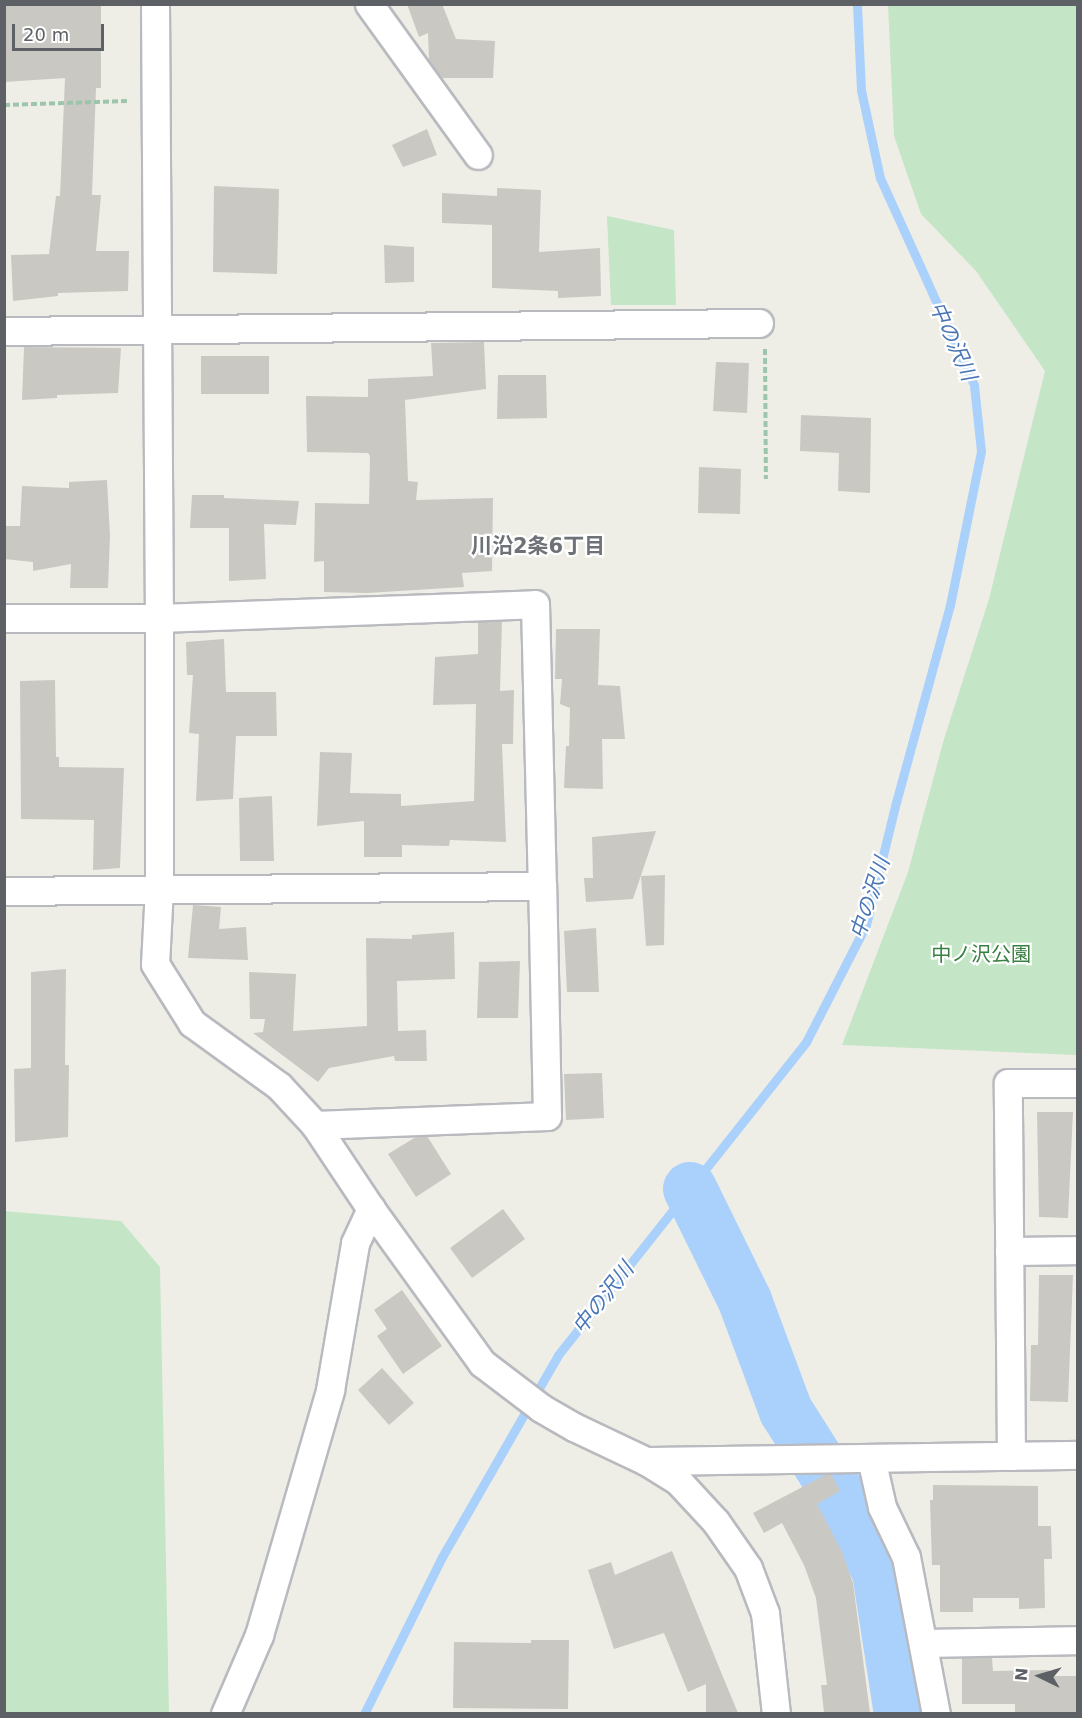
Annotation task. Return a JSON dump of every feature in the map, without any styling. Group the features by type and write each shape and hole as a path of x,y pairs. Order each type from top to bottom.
{"street":[{"path":"155,4 155,329 159,618 159,888 156,964 192,1023 279,1086 315,1125 370,1209 482,1363 541,1408 574,1427 646,1461 679,1482 716,1522 748,1568 765,1613 776,1713"},
{"path":"369,4 478,155"},
{"path":"4,331 759,323"},
{"path":"4,618 159,618 535,604 547,1116 315,1125"},
{"path":"4,891 542,886"},
{"path":"1011,1456 1008,1083 1077,1083"},
{"path":"225,1713 259,1635 330,1390 355,1244 370,1209"},
{"path":"1009,1251 1077,1250"},
{"path":"646,1461 1077,1455"},
{"path":"859,1458 906,1557 936,1713"},
{"path":"924,1643 1077,1640"}],"path":[{"path":"4,105 156,100"},
{"path":"759,323 765,332 766,479"}],"green space":[{"name":"中ノ沢公園","path":"888,5 1077,5 1077,1055 842,1045 908,872 944,739 989,599 1045,371 976,271 921,214 894,136"},
{"path":"607,216 674,230 676,305 611,305"},
{"path":"4,1211 121,1221 160,1267 169,1713 5,1713"}],"building":[{"path":"4,4 101,4 101,88 96,88 92,195 101,195 96,251 129,251 128,291 58,293 58,296 13,301 11,255 49,254 56,196 60,196 65,78 4,82"},
{"path":"407,4 442,4 456,39 495,41 493,78 442,78 429,61 428,33 419,37"},
{"path":"427,129 437,155 403,167 392,145"},
{"path":"214,186 279,189 277,274 213,272"},
{"path":"497,188 541,190 539,252 600,248 601,296 558,298 558,291 492,288 492,225 442,223 442,193 497,196"},
{"path":"384,245 414,247 414,282 385,283"},
{"path":"484,342 486,389 405,400 408,481 418,482 416,500 493,498 492,571 462,573 464,587 367,593 324,592 324,561 314,562 315,503 369,504 370,456 368,453 307,452 306,396 368,397 368,379 433,376 431,343"},
{"path":"24,347 121,348 118,393 57,395 57,398 22,400"},
{"path":"201,356 269,356 269,394 201,394"},
{"path":"716,362 749,363 747,413 713,411"},
{"path":"498,375 546,375 547,418 497,419"},
{"path":"801,415 871,418 870,493 838,491 839,453 800,451"},
{"path":"699,467 741,469 740,514 698,513"},
{"path":"107,480 110,536 108,588 70,588 71,564 33,571 33,562 4,559 4,526 20,526 22,486 69,488 69,482"},
{"path":"192,495 299,501 296,525 264,524 266,579 229,581 229,528 190,528"},
{"path":"502,621 500,691 514,690 513,744 502,744 506,842 450,840 449,846 402,845 402,857 364,857 364,821 317,826 320,752 352,753 350,793 401,794 401,806 474,801 476,704 433,705 435,657 478,654 478,622"},
{"path":"556,629 600,629 598,685 620,686 625,739 602,739 603,789 564,788 566,746 569,746 570,708 560,704 562,679 555,679"},
{"path":"224,639 226,692 276,692 277,736 236,736 233,799 196,801 199,734 189,733 193,675 187,675 186,642"},
{"path":"55,680 56,757 59,757 59,767 124,768 120,868 93,870 94,820 21,819 20,681"},
{"path":"272,796 274,861 240,861 239,798"},
{"path":"656,831 633,899 586,902 584,878 593,878 592,837"},
{"path":"665,875 664,945 646,946 641,876"},
{"path":"193,905 221,907 219,929 246,927 248,960 188,958"},
{"path":"596,928 599,992 567,992 564,931"},
{"path":"454,932 455,979 397,981 398,1031 426,1030 427,1061 395,1061 394,1056 329,1068 318,1082 253,1033 263,1032 265,1019 250,1019 249,972 296,974 293,1031 367,1026 366,938 412,939 412,935"},
{"path":"520,961 518,1018 477,1018 479,962"},
{"path":"66,969 65,1065 69,1065 68,1137 15,1142 14,1069 31,1068 31,972"},
{"path":"602,1073 604,1118 566,1120 564,1074"},
{"path":"1037,1112 1073,1112 1068,1218 1039,1217"},
{"path":"427,1136 451,1174 416,1197 388,1154 416,1137"},
{"path":"503,1209 525,1239 472,1278 450,1248"},
{"path":"1039,1275 1073,1275 1068,1402 1030,1401 1031,1345 1038,1345"},
{"path":"402,1290 442,1346 403,1374 377,1336 387,1329 374,1310"},
{"path":"382,1368 414,1403 389,1425 358,1390"},
{"path":"831,1474 840,1491 817,1504 842,1552 853,1583 870,1713 824,1713 821,1685 827,1685 816,1598 804,1565 782,1523 764,1533 753,1513"},
{"path":"933,1485 1038,1486 1038,1526 1051,1526 1052,1559 1044,1559 1045,1608 1019,1609 1019,1598 973,1598 973,1612 940,1612 940,1565 932,1565 930,1500 933,1500"},
{"path":"672,1551 738,1713 706,1713 706,1684 688,1692 664,1633 614,1649 588,1570 611,1562 615,1575"},
{"path":"531,1640 569,1640 568,1709 453,1708 454,1642 531,1643"},
{"path":"962,1658 992,1658 993,1671 1049,1670 1049,1676 1077,1676 1077,1713 1015,1713 1015,1704 962,1704"}],"waterway":[{"name":"中の沢川","path":"364,1714 442,1557 558,1355 806,1042 866,925 895,806 950,605 981,451 974,385 880,178 861,90 857,4"},
{"path":"690,1189 745,1301 786,1411 847,1507 879,1572 901,1714"}],"district":[{"name":"川沿2条6丁目","path":"538,546"}]}
